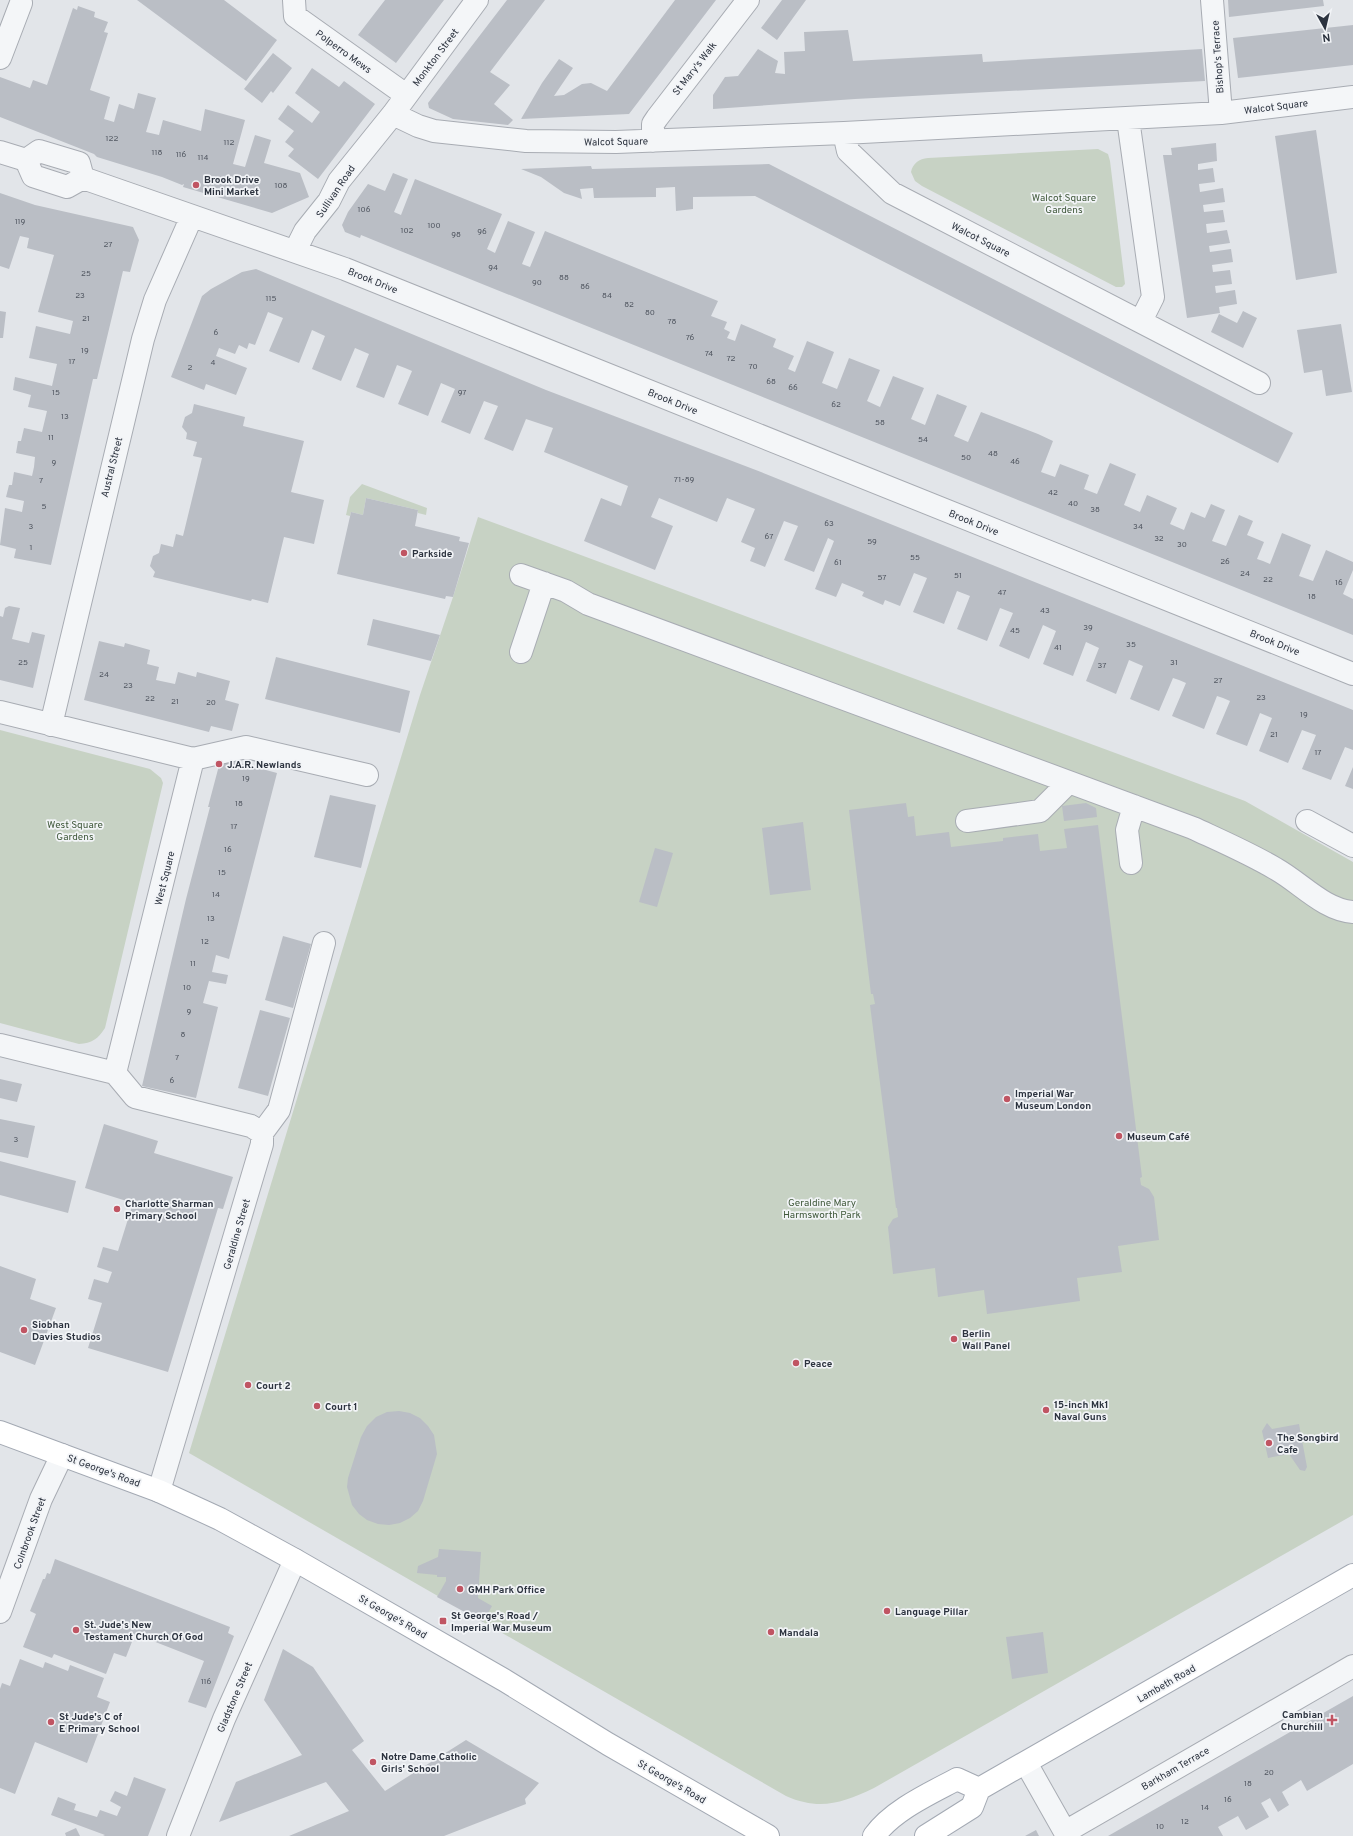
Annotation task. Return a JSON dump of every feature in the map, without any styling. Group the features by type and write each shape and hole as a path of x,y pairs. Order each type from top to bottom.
{"main road":[{"name":"St George's Road","path":"0,1432 159,1491 220,1519 295,1560 504,1680 614,1748 768,1836"},
{"name":"Lambeth Road","path":"978,1789 1353,1576"},
{"path":"874,1836 901,1812 925,1796 957,1779 978,1789 972,1806 926,1836"}],"street":[{"name":"Polperro Mews","path":"295,0 295,16 406,95"},
{"name":"Monkton Street","path":"393,114 477,0"},
{"name":"St Mary's Walk","path":"653,141 653,124 657,118 748,0"},
{"name":"Bishop's Terrace","path":"1212,0 1221,113"},
{"path":"0,58 21,3"},
{"name":"Walcot Square","path":"393,114 418,126 434,131 526,141 653,141 844,133 1221,113 1353,97"},
{"name":"Sullivan Road","path":"295,251 304,231 329,201 339,180 393,114"},
{"path":"1128,118 1153,297 1141,321"},
{"name":"Walcot Square","path":"844,133 848,151 892,194 1259,383"},
{"name":"Brook Drive","path":"0,152 26,160 39,151 79,163 83,178 345,269 1353,674"},
{"name":"Austral Street","path":"51,725 143,339 155,300 192,216"},
{"path":"521,575 566,591 588,604 1193,828 1278,869 1341,911 1353,912"},
{"path":"520,652 544,583"},
{"path":"0,712 193,759 246,748 367,775"},
{"name":"West Square","path":"115,1074 193,759"},
{"path":"967,821 1040,811 1068,782"},
{"path":"1131,863 1127,830 1134,806"},
{"path":"1307,821 1353,846"},
{"path":"0,1045 115,1074 135,1097 251,1126 262,1134 279,1110 324,943"},
{"name":"Geraldine Street","path":"159,1491 262,1144 262,1134"},
{"name":"Colnbrook Street","path":"0,1612 41,1499 62,1454"},
{"name":"Gladstone Street","path":"178,1836 224,1719 295,1560"},
{"name":"Barkham Terrace","path":"1026,1763 1065,1832 1353,1666"}],"green space":[{"name":"Walcot Square Gardens","path":"1098,149 1108,154 1110,161 1125,284 1122,287 1116,287 922,186 915,181 911,172 913,166 917,162 928,158"},
{"path":"362,484 427,508 426,515 418,513 418,510 366,498 363,515 351,512 350,516 346,515 350,497"},
{"name":"Geraldine Mary Harmsworth Park","path":"478,517 1245,801 1353,862 1353,1515 874,1788 852,1798 820,1804 798,1801 786,1796 189,1453 420,695"},
{"name":"West Square Gardens","path":"0,730 150,769 161,778 163,783 105,1028 97,1038 88,1043 79,1044 0,1023"}],"building":[{"path":"137,0 224,0 277,40 246,81"},
{"path":"385,0 444,0 396,63 358,35"},
{"path":"507,0 545,0 490,72 510,85 494,104 513,120 508,125 453,119 429,108 428,103"},
{"path":"675,0 716,0 629,114 521,119 542,83 559,59 573,68 554,96 564,95 582,84 591,83 607,91"},
{"path":"782,0 806,0 777,40 761,28"},
{"path":"1228,0 1323,0 1324,6 1229,17"},
{"path":"78,6 95,12 94,17 108,22 104,32 108,33 90,90 110,97 104,119 114,122 119,104 134,109 138,93 156,98 146,132 159,135 163,120 201,131 205,109 245,120 233,164 245,167 255,135 271,140 264,163 300,173 309,197 272,213 183,187 184,184 182,185 162,177 97,157 94,154 0,117 0,77 30,88 33,80 47,85 73,8 77,10"},
{"path":"1353,25 1353,65 1238,78 1233,38"},
{"path":"848,30 853,61 982,54 983,62 1202,49 1205,81 855,99 713,109 713,95 725,77 738,76 758,49 778,61 775,73 785,74 784,52 805,51 804,32"},
{"path":"273,53 292,68 273,93 271,91 262,103 244,89"},
{"path":"312,68 339,87 344,81 375,104 318,179 288,156 294,149 285,142 294,131 278,119 288,105 312,123 320,112 295,93"},
{"path":"1316,130 1337,273 1296,280 1275,136"},
{"path":"1216,143 1217,161 1198,164 1198,170 1213,168 1215,182 1199,184 1200,192 1223,188 1225,202 1203,205 1204,212 1223,210 1225,222 1206,224 1207,233 1227,230 1230,243 1209,246 1210,252 1231,249 1233,262 1212,265 1213,272 1230,270 1232,284 1215,286 1216,293 1235,290 1237,304 1219,307 1220,313 1187,318 1163,155 1172,155 1171,148"},
{"path":"769,164 1293,433 1278,463 755,196 693,197 693,209 676,211 675,187 656,188 656,197 594,198 593,188 580,189 582,199 564,193 541,177 521,169 591,166 592,169"},
{"path":"393,173 408,179 394,212 401,215 415,179 502,214 487,249 495,253 508,221 535,232 522,264 530,267 545,231 718,301 711,316 727,322 724,329 730,332 727,338 735,341 741,324 776,339 773,347 794,356 788,369 795,372 807,341 834,352 822,383 837,389 849,358 880,370 867,401 880,407 893,376 924,388 911,419 925,425 937,394 967,406 954,436 968,442 981,412 1038,434 1053,441 1041,472 1055,477 1060,464 1089,475 1084,489 1097,494 1110,463 1136,474 1124,505 1140,512 1147,495 1177,508 1170,524 1184,530 1191,512 1205,518 1211,504 1225,510 1212,541 1226,546 1239,515 1253,521 1247,535 1264,542 1257,559 1270,564 1282,533 1311,545 1299,576 1313,581 1326,550 1353,562 1353,570 1343,594 1353,599 1353,635 361,235 360,238 345,232 342,225 348,212 368,184 385,191"},
{"path":"0,193 35,205 133,227 139,240 130,272 123,271 97,379 93,379 51,565 14,558 16,549 0,545 5,508 22,512 24,501 6,497 9,485 12,485 14,472 32,476 34,467 35,457 16,453 18,441 21,441 24,428 42,432 47,411 28,407 31,395 13,390 15,377 52,386 57,364 29,358 36,326 70,334 73,321 38,312 54,255 27,248 29,238 20,236 9,269 0,266"},
{"path":"256,269 546,390 761,472 1353,710 1353,750 1345,747 1331,780 1302,769 1316,735 1302,730 1288,763 1259,751 1272,718 1260,713 1247,746 1216,734 1230,701 1223,698 1217,696 1204,729 1172,716 1186,683 1179,680 1173,678 1159,711 1130,699 1143,666 1129,660 1116,694 1086,681 1099,648 1086,642 1073,676 1043,664 1056,631 1043,625 1029,659 999,646 1013,613 1000,608 987,641 957,629 970,596 957,591 944,624 913,612 927,578 914,573 900,606 885,600 883,605 862,596 864,592 842,583 836,597 815,589 834,541 828,538 814,572 784,560 798,526 784,521 765,567 750,561 755,548 741,542 755,509 727,498 717,522 659,498 651,517 673,526 655,570 584,541 601,498 621,506 628,486 544,452 553,428 526,419 513,451 484,439 498,406 484,401 470,434 441,422 455,389 441,383 428,416 398,404 412,371 405,368 397,365 384,398 356,387 369,354 355,348 341,381 312,369 325,336 312,330 299,363 269,351 283,318 268,312 255,345 249,343 247,349 239,345 235,354 219,348 216,356 247,368 236,395 206,384 204,390 171,377 202,296 211,289 242,272"},
{"path":"0,311 6,312 3,338 0,338"},
{"path":"1243,311 1257,318 1243,348 1211,332 1219,314 1237,323"},
{"path":"1341,324 1352,392 1326,396 1322,370 1304,373 1297,330"},
{"path":"194,404 245,417 243,426 304,441 291,492 324,500 314,544 284,537 268,603 252,599 251,601 153,577 155,572 150,566 153,556 159,553 161,544 173,547 176,534 183,536 202,458 193,456 197,442 186,439 187,433 182,427 185,417 192,413"},
{"name":"Parkside","path":"366,498 418,510 415,526 460,537 459,541 469,543 453,597 446,596 445,599 337,574 351,512 363,515"},
{"path":"9,606 20,608 12,639 29,643 32,632 45,635 33,688 0,680 0,616 3,617 5,608"},
{"path":"373,619 440,635 431,661 367,645"},
{"path":"99,641 124,647 125,643 150,650 147,664 159,667 156,680 175,684 178,672 196,677 197,672 230,681 225,700 239,704 232,731 211,726 209,732 84,700"},
{"path":"276,657 410,691 400,733 265,699"},
{"path":"221,758 277,773 229,959 216,955 212,972 228,975 226,984 209,981 203,1003 218,1007 196,1098 142,1086"},
{"path":"1353,767 1353,789 1345,786"},
{"path":"330,795 376,805 361,868 314,857"},
{"name":"Imperial War Museum London","path":"906,803 908,817 914,816 916,836 949,832 951,847 1003,841 1003,838 1038,834 1040,851 1067,848 1064,829 1098,825 1142,1177 1140,1178 1141,1185 1149,1189 1154,1197 1159,1240 1118,1246 1122,1272 1077,1278 1080,1301 987,1314 984,1290 938,1297 935,1268 893,1274 888,1227 893,1219 898,1217 870,1005 875,1004 873,994 871,994 849,810"},
{"path":"1086,803 1096,808 1097,817 1064,821 1062,806"},
{"path":"803,822 811,890 770,895 762,828"},
{"path":"655,848 673,853 657,907 639,902"},
{"path":"283,936 311,944 293,1008 265,1000"},
{"path":"260,1010 290,1018 268,1096 238,1088"},
{"path":"0,1079 22,1084 17,1102 0,1098"},
{"path":"0,1119 35,1126 28,1158 0,1152"},
{"path":"104,1124 158,1141 154,1153 233,1177 223,1209 218,1208 168,1372 88,1348 102,1303 88,1299 94,1279 108,1283 112,1272 97,1267 103,1247 118,1251 133,1203 85,1188"},
{"path":"0,1161 76,1181 68,1213 0,1195"},
{"name":"Siobhan Davies Studios","path":"0,1266 36,1279 30,1299 56,1308 35,1365 0,1352"},
{"path":"399,1411 410,1413 420,1418 428,1426 434,1435 437,1454 423,1501 418,1511 410,1518 400,1523 389,1525 378,1524 367,1520 359,1514 352,1505 347,1487 348,1478 361,1437 367,1426 376,1417 387,1412"},
{"path":"1267,1423 1272,1429 1299,1424 1307,1467 1305,1471 1300,1470 1289,1454 1268,1458 1262,1431"},
{"name":"GMH Park Office","path":"439,1549 481,1552 478,1598 492,1606 483,1622 437,1597 446,1581 446,1577 437,1577 437,1575 417,1573 418,1566 438,1557"},
{"path":"55,1559 230,1627 228,1633 234,1636 206,1708 188,1702 204,1661 135,1634 126,1657 114,1653 106,1674 54,1654 52,1658 23,1647 36,1614 30,1611 43,1579 45,1579 47,1573 50,1574"},
{"path":"1043,1632 1048,1673 1012,1679 1006,1637"},
{"path":"283,1649 313,1667 364,1741 352,1750 385,1791 466,1740 539,1783 525,1799 526,1804 444,1836 289,1836 349,1811 326,1782 219,1822 236,1782 302,1755 264,1700"},
{"name":"St Jude's C of E Primary School","path":"20,1659 43,1668 45,1662 68,1671 70,1665 104,1678 97,1697 110,1702 87,1763 35,1742 15,1794 0,1788 0,1689 2,1683 10,1686"},
{"path":"1353,1696 1353,1764 1307,1791 1301,1780 1282,1792 1289,1805 1278,1812 1270,1798 1261,1803 1269,1817 1246,1830 1238,1816 1218,1827 1223,1836 1108,1836"},
{"path":"134,1777 166,1789 148,1836 103,1836 105,1835 51,1815 58,1797 76,1804 74,1810 97,1817 100,1810 117,1816 121,1807 110,1801 115,1791 127,1796"},
{"path":"76,1828 80,1836 66,1836 65,1833"},
{"path":"1036,1830 1039,1836 1025,1836"}],"place":[{"name":"Brook Drive Mini Market","path":"196,185"},
{"name":"Parkside","path":"404,553"},
{"name":"J.A.R. Newlands","path":"219,764"},
{"name":"Imperial War Museum London","path":"1007,1099"},
{"name":"Museum Café","path":"1119,1136"},
{"name":"Charlotte Sharman Primary School","path":"117,1209"},
{"name":"Siobhan Davies Studios","path":"24,1330"},
{"name":"Berlin Wall Panel","path":"954,1339"},
{"name":"Peace","path":"796,1363"},
{"name":"Court 2","path":"248,1385"},
{"name":"Court 1","path":"317,1406"},
{"name":"15-inch Mk1 Naval Guns","path":"1046,1410"},
{"name":"The Songbird Cafe","path":"1269,1443"},
{"name":"GMH Park Office","path":"460,1589"},
{"name":"Language Pillar","path":"887,1611"},
{"name":"St George's Road / Imperial War Museum","path":"443,1621"},
{"name":"St. Jude's New Testament Church Of God","path":"76,1630"},
{"name":"Mandala","path":"771,1632"},
{"name":"Cambian Churchill","path":"1332,1720"},
{"name":"St Jude's C of E Primary School","path":"51,1722"},
{"name":"Notre Dame Catholic Girls' School","path":"373,1762"}]}
